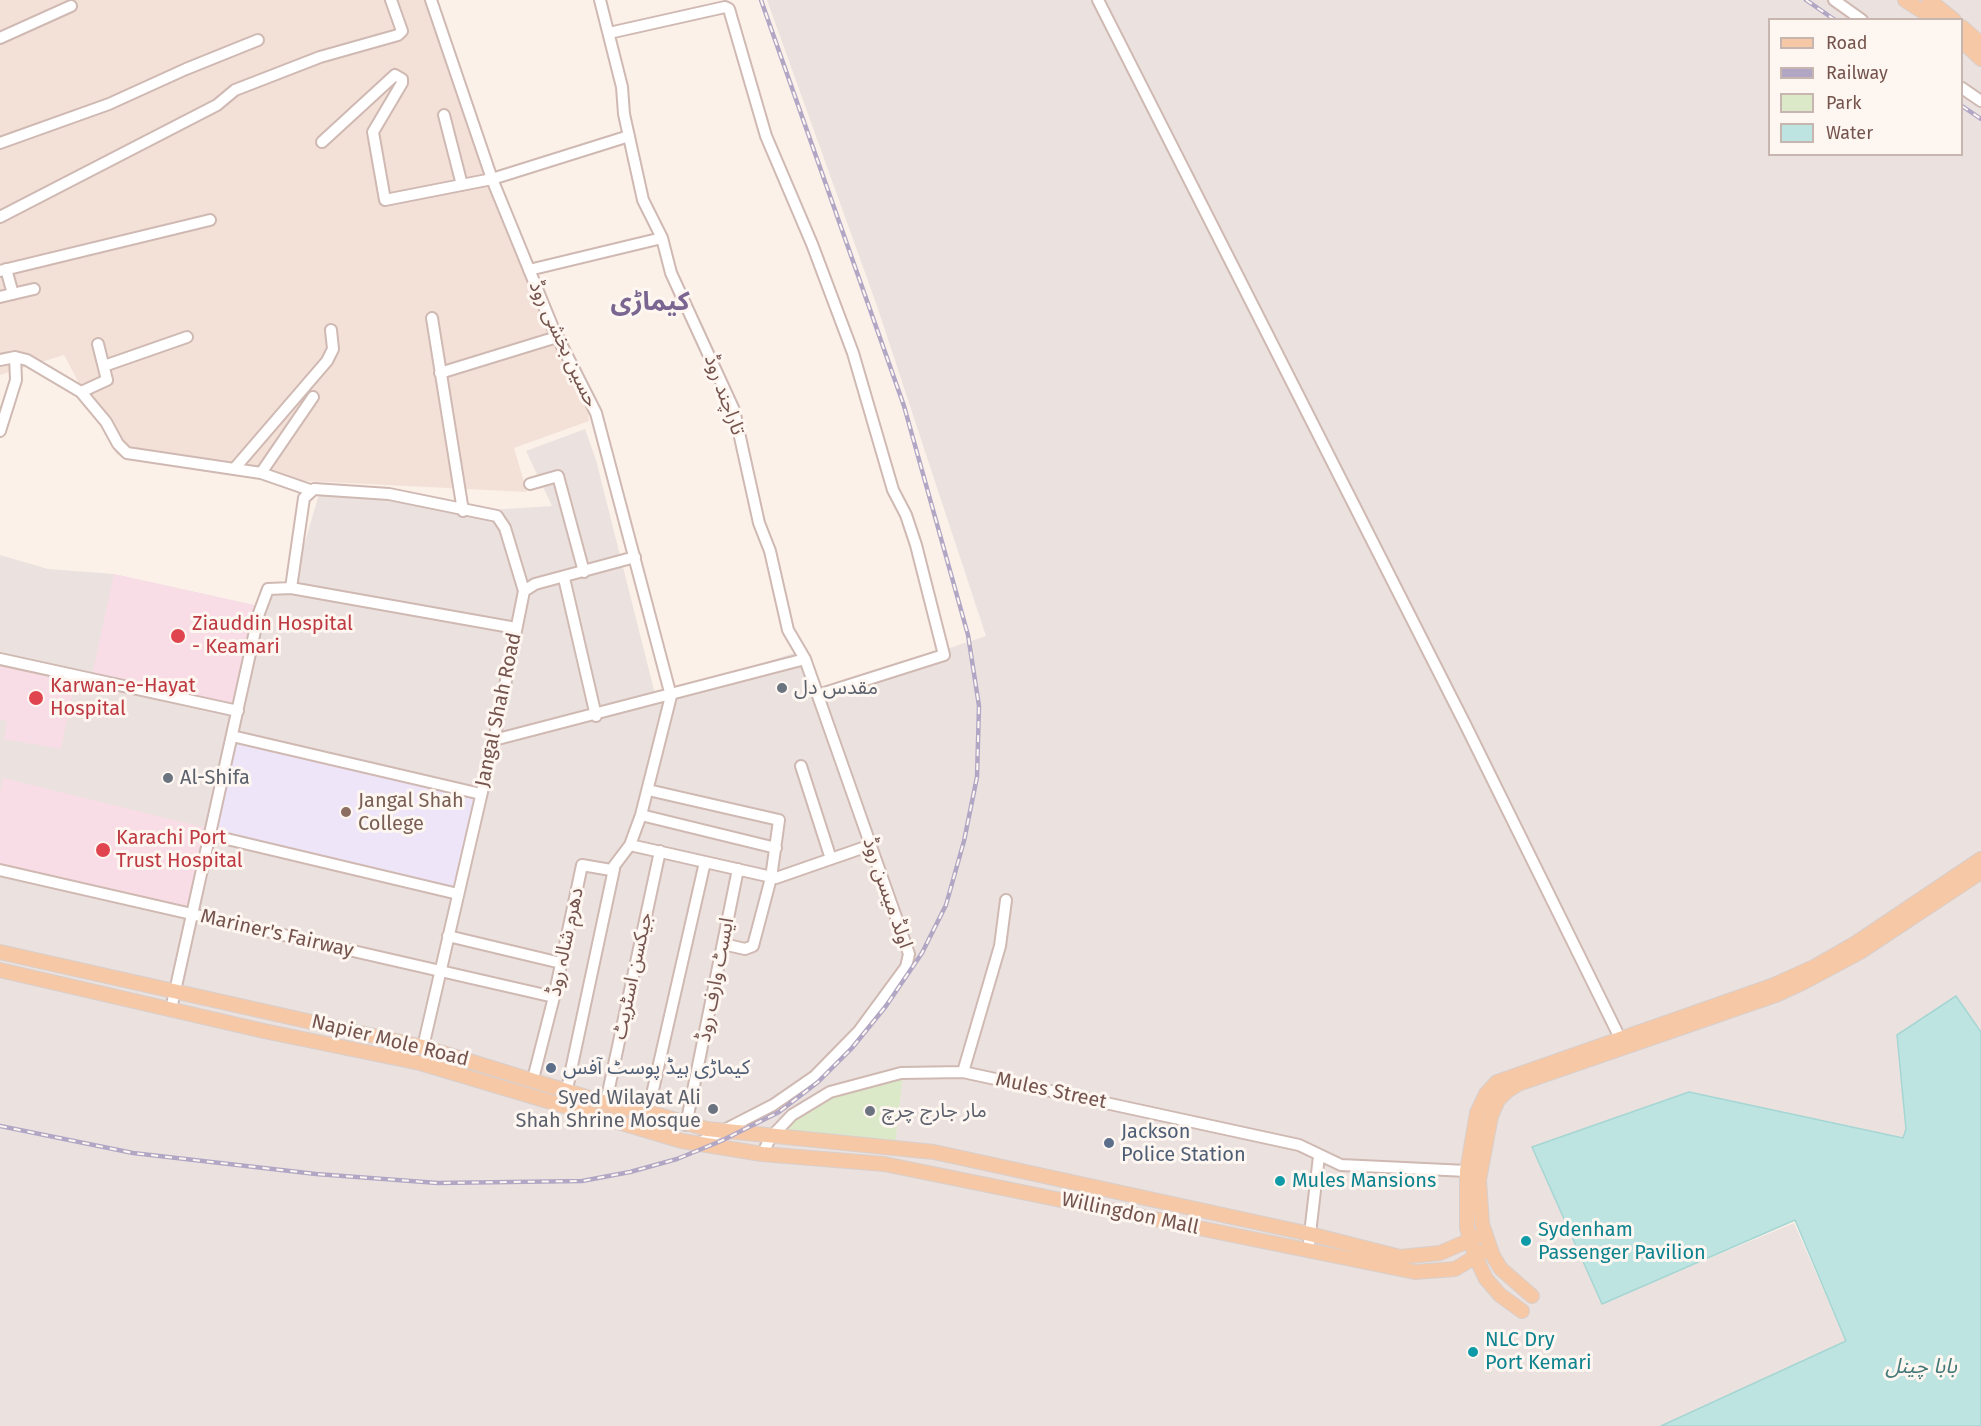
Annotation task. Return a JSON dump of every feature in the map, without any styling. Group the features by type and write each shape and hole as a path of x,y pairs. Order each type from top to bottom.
{"main road":[{"path":"1905,0 1933,18"},
{"path":"1929,0 1952,18"},
{"path":"1963,28 1981,44"},
{"path":"1963,42 1981,59"},
{"path":"1522,1311 1500,1295 1486,1280 1469,1240 1467,1228 1467,1171 1477,1113 1486,1094 1497,1082 1774,984 1814,966 1856,943 1981,859"},
{"path":"1532,1296 1501,1269 1485,1234 1479,1180 1491,1116 1498,1100 1507,1091 1518,1084 1776,995 1802,983 1860,952 1981,872"},
{"name":"Napier Mole Road","path":"0,952 423,1047 686,1125 774,1138"},
{"name":"Napier Mole Road","path":"0,970 420,1062 682,1141 762,1154"},
{"name":"Willingdon Mall","path":"774,1138 934,1152 1414,1257 1440,1253 1485,1234"},
{"name":"Willingdon Mall","path":"762,1154 884,1164 1308,1251 1427,1273 1466,1265 1475,1256 1490,1248"}],"street":[{"path":"0,217 217,105 235,90 320,57 398,34 402,30 391,0"},
{"name":"حسین بخشی روڈ","path":"431,0 492,179 557,337 596,413 671,696"},
{"name":"تاراچند روڈ","path":"600,0 622,87 628,136 643,200 662,238 671,273 734,410 759,523 770,551 788,630 805,659"},
{"path":"1098,0 1465,724 1620,1038"},
{"path":"1834,0 1859,18"},
{"path":"0,38 71,6"},
{"path":"609,33 725,7 729,9 766,136 812,244 844,331 893,490 906,515 916,545 944,655 818,695"},
{"path":"0,143 110,104 195,65 258,40"},
{"path":"322,142 395,75 402,79 402,83 373,132 382,197 388,201 492,179 628,136"},
{"path":"1963,89 1981,101"},
{"path":"444,116 462,185"},
{"path":"12,294 3,270 210,220"},
{"path":"529,270 662,238"},
{"path":"0,297 34,289"},
{"path":"432,318 463,511"},
{"path":"234,469 327,361 333,349 331,330"},
{"path":"104,366 187,337"},
{"path":"440,373 557,337"},
{"path":"81,392 107,380 98,344"},
{"path":"0,360 15,357 27,360 81,392 106,422 123,451 261,473 310,490 389,494 463,511 497,516 502,521 524,591 535,584 635,557"},
{"path":"0,431 16,380 15,357"},
{"path":"261,473 313,397"},
{"path":"530,484 558,476 584,572"},
{"path":"291,588 304,498 310,490"},
{"path":"564,578 596,716"},
{"path":"171,1009 266,592 272,587 291,588 516,628"},
{"name":"Jangal Shah Road","path":"423,1047 494,741 524,591"},
{"path":"0,659 238,711"},
{"path":"494,741 596,716 805,659"},
{"name":"اولڈ میسن روڈ","path":"699,1143 773,1105 815,1076 858,1030 906,967 908,946 805,659"},
{"path":"567,1089 614,869 630,845 641,815 671,696"},
{"path":"232,736 481,794"},
{"path":"801,766 831,859"},
{"path":"648,790 777,818 780,825 771,878 753,946 745,949 723,945"},
{"path":"641,815 776,848"},
{"path":"210,835 458,894"},
{"path":"630,845 771,878 871,845"},
{"name":"جیکسن اسٹریٹ","path":"606,1102 660,851"},
{"path":"648,1112 705,862"},
{"name":"دھرم شالہ روڈ","path":"533,1079 554,998 582,865 614,869"},
{"name":"ایسٹ وارف روڈ","path":"686,1125 738,869"},
{"name":"Mariner's Fairway","path":"0,870 554,998"},
{"path":"963,1072 999,946 1006,900"},
{"path":"448,936 561,963"},
{"name":"Mules Street","path":"762,1154 792,1115 813,1100 838,1089 901,1073 963,1072 1299,1145 1341,1166 1467,1171"},
{"path":"1308,1251 1319,1156"}],"shaded area":[{"path":"0,0 432,0 490,169 587,396 589,421 514,448 527,492 307,481 117,455 64,355 0,375"},
{"path":"767,0 1981,0 1981,1032 1956,996 1897,1035 1906,1129 1903,1138 1689,1092 1602,1303 1794,1223 1846,1341 1661,1426 0,1426 0,555 48,569 114,574 263,607 297,569 321,487 491,510 552,506 526,451 585,429 596,460 656,698 800,651 816,692 986,636 877,306"},
{"name":"Ziauddin Hospital - Keamari","path":"114,574 263,607 238,711 91,680"},
{"name":"Karwan-e-Hayat Hospital","path":"0,659 76,676 61,749 4,739 7,721 0,720"},
{"name":"Jangal Shah College","path":"232,736 481,794 458,894 210,835"},
{"name":"Karachi Port Trust Hospital","path":"3,778 211,829 192,915 0,870 0,794"}],"green space":[{"path":"903,1074 895,1146 773,1137 815,1101"}],"water":[{"name":"بابا چینل","path":"1956,996 1981,1032 1981,1426 1661,1426 1846,1341 1795,1220 1602,1304 1532,1147 1689,1092 1903,1138 1906,1129 1897,1035"}],"railway":[{"path":"0,1126 133,1153 316,1174 438,1183 582,1181 630,1172 677,1159 721,1141 779,1112 818,1082 852,1048 886,1006 922,953 946,905 964,841 977,777 979,706 968,635 904,406 761,0"},
{"path":"1806,0 1832,18"},
{"path":"1963,107 1981,119"}],"place":[{"name":"Ziauddin Hospital - Keamari","path":"178,636"},
{"name":"مقدس دل","path":"782,688"},
{"name":"Karwan-e-Hayat Hospital","path":"36,698"},
{"name":"Al-Shifa","path":"168,778"},
{"name":"Jangal Shah College","path":"346,812"},
{"name":"Karachi Port Trust Hospital","path":"103,850"},
{"name":"کیماڑی ہیڈ پوسٹ آفس","path":"551,1068"},
{"name":"Syed Wilayat Ali Shah Shrine Mosque","path":"713,1109"},
{"name":"مار جارج چرچ","path":"870,1111"},
{"name":"Jackson Police Station","path":"1109,1143"},
{"name":"Mules Mansions","path":"1280,1181"},
{"name":"Sydenham Passenger Pavilion","path":"1526,1241"},
{"name":"NLC Dry Port Kemari","path":"1473,1352"}],"district":[{"name":"کیماڑی","path":"650,303"}]}
